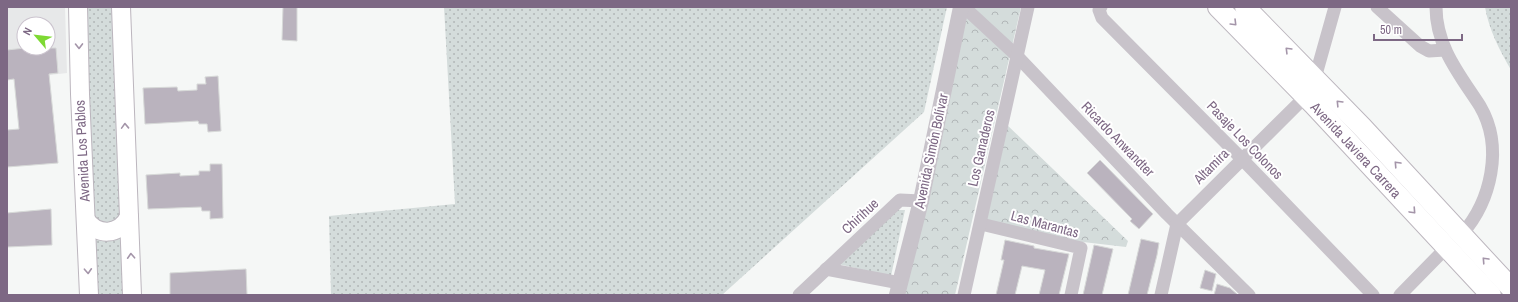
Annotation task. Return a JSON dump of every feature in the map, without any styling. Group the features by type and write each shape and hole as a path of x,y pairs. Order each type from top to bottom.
{"main road":[{"name":"Avenida Los Pablos","path":"78,7 80,94 89,295"},
{"path":"121,7 132,295"},
{"name":"Avenida Javiera Carrera","path":"1218,7 1448,239 1511,288"},
{"name":"Avenida Javiera Carrera","path":"1246,7 1315,78 1448,239 1491,295"},
{"path":"86,220 97,230 107,232 123,226 129,217"}],"street":[{"name":"Ricardo Anwandter","path":"962,7 1017,56 1177,224 1249,295"},
{"name":"Avenida Simón Bolívar","path":"899,289 920,201 962,7"},
{"name":"Los Ganaderos","path":"964,295 1028,7"},
{"name":"Pasaje Los Colonos","path":"1101,7 1099,10 1102,18 1242,158 1373,295"},
{"name":"Altamira","path":"1177,224 1306,96 1315,78 1335,7"},
{"path":"1377,7 1420,46 1430,51 1445,50"},
{"path":"1400,295 1448,239 1472,223 1484,199 1491,172 1492,145 1486,119 1480,107 1459,77 1445,50 1439,30 1436,7"},
{"name":"Chirihue","path":"799,295 900,200 920,201"},
{"name":"Las Marantas","path":"980,224 1081,248 1071,295"},
{"path":"1161,295 1177,224"},
{"path":"826,269 899,289"}],"shaded area":[{"path":"7,7 65,7 67,73 7,80"}],"green space":[{"path":"82,7 115,7 126,295 94,295"},
{"path":"444,7 947,7 924,112 722,295 331,295 329,216 455,204"},
{"path":"967,7 1021,7 955,295 904,295"},
{"path":"1485,7 1511,7 1511,70 1495,39 1489,24"},
{"path":"1004,122 1128,241 1126,247 1083,242 1081,248 981,224"},
{"path":"897,210 905,210 891,276 838,264"}],"building":[{"path":"283,7 297,7 297,41 282,40"},
{"path":"56,48 58,73 49,74 58,163 7,167 7,130 19,129 14,79 7,80 7,50 16,49 16,56 56,56"},
{"path":"218,76 221,131 208,132 207,124 199,124 198,121 145,124 143,88 177,87 178,91 197,90 197,84 206,84 205,77"},
{"path":"1100,160 1153,214 1139,229 1130,221 1132,219 1087,173"},
{"path":"210,164 222,164 223,218 210,219 210,211 202,211 201,207 148,209 146,175 180,173 180,176 199,175 199,171 210,171"},
{"path":"51,209 52,245 7,247 7,213"},
{"path":"1141,239 1159,243 1157,255 1147,295 1128,295"},
{"path":"1005,240 1034,246 1034,248 1069,254 1059,295 1039,295 1045,270 1022,266 1015,295 996,295 1004,260 1001,260"},
{"path":"1094,245 1113,249 1102,295 1083,295"},
{"path":"246,269 247,295 170,295 170,273"},
{"path":"1205,270 1216,274 1212,291 1200,288"},
{"path":"1217,284 1230,288 1238,295 1214,295"}]}
